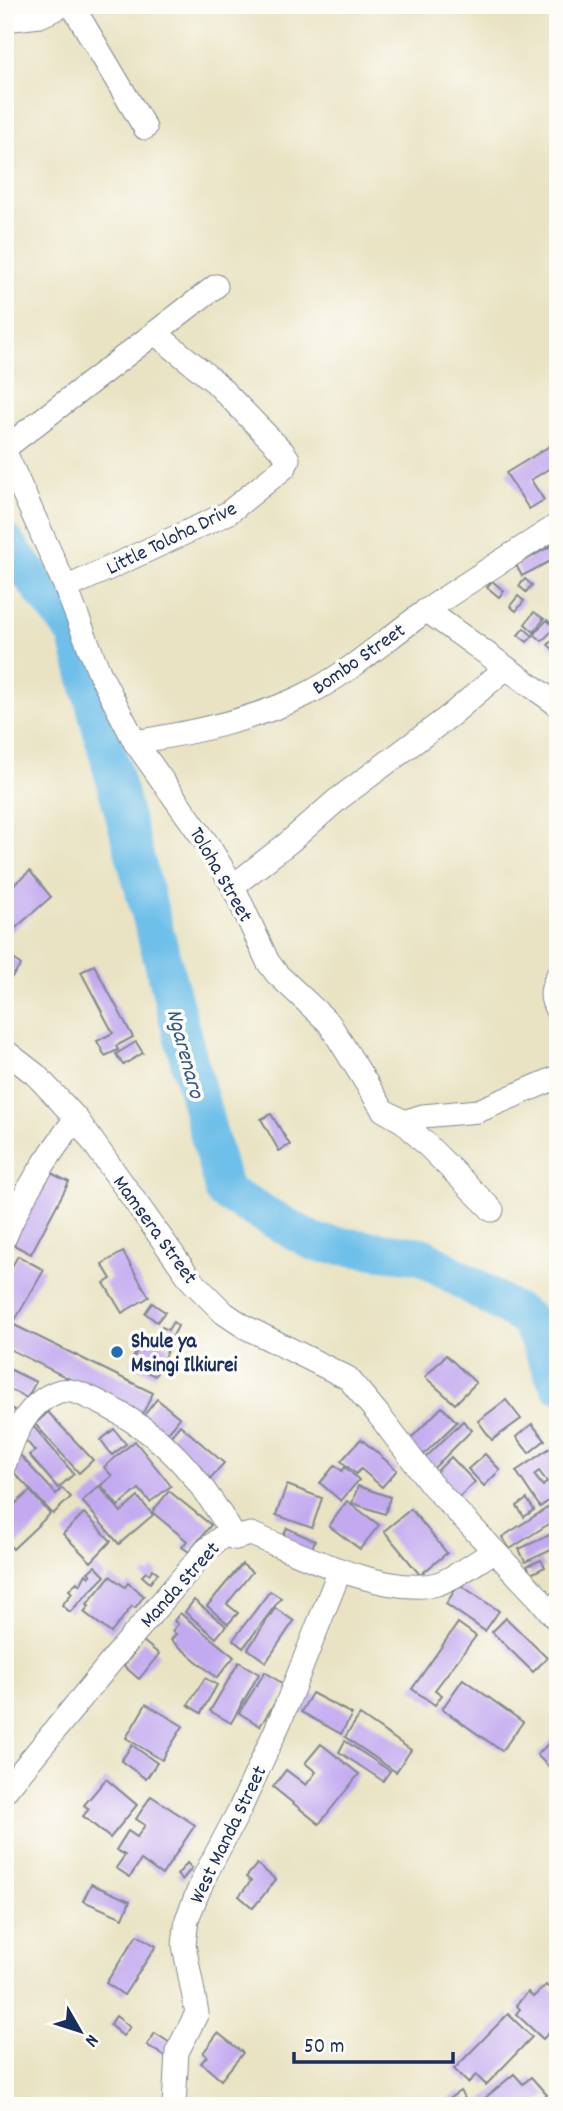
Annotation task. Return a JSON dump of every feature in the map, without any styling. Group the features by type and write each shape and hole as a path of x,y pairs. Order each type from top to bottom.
{"street":[{"path":"5,20 40,16 64,5"},
{"path":"72,5 145,128"},
{"path":"5,450 216,286"},
{"name":"Little Toloha Drive","path":"66,588 228,513 285,467 288,459 215,382 155,333"},
{"name":"Toloha Street","path":"5,450 66,588 99,672 135,742 208,845 233,886 268,962 277,974 329,1023 383,1110 404,1122 492,1210"},
{"name":"Bombo Street","path":"135,742 180,735 276,707 305,695 331,680 426,610 558,525"},
{"path":"426,610 558,705"},
{"path":"233,886 337,800 451,715 506,668"},
{"path":"558,975 551,989 550,1000 558,1012"},
{"name":"Mamsera Street","path":"5,1051 36,1075 76,1118 191,1280 224,1313 246,1327 348,1378 379,1413 430,1484 558,1621"},
{"path":"404,1122 423,1116 478,1111 558,1077"},
{"path":"5,1237 16,1209 35,1176 76,1118"},
{"path":"5,1463 12,1442 30,1411 43,1399 58,1391 70,1390 109,1407 163,1443 185,1464 216,1505 235,1538"},
{"name":"Manda Street","path":"5,1791 206,1550 224,1535 235,1538 251,1534 340,1570 397,1585 420,1587 439,1583 493,1552"},
{"name":"West Manda Street","path":"174,2106 177,2052 197,2013 184,1945 187,1919 204,1877 240,1809 280,1721 340,1570"}],"building":[{"path":"558,441 558,463 531,480 544,500 529,509 506,473"},
{"path":"558,542 558,557 522,576 516,565"},
{"path":"525,579 532,585 526,592 519,586"},
{"path":"492,581 504,591 499,597 487,587"},
{"path":"518,596 524,601 516,611 510,606"},
{"path":"534,612 544,619 534,632 525,624"},
{"path":"547,620 555,628 542,641 534,634"},
{"path":"524,628 533,636 527,642 518,635"},
{"path":"558,634 558,653 548,645"},
{"path":"30,871 51,897 5,937 5,892"},
{"path":"5,952 21,965 8,982 5,979"},
{"path":"94,965 133,1037 116,1046 118,1050 105,1056 97,1041 113,1033 81,972"},
{"path":"136,1042 143,1053 123,1065 116,1054"},
{"path":"271,1114 290,1145 279,1151 261,1119"},
{"path":"51,1173 69,1182 31,1254 6,1241 37,1183 44,1186"},
{"path":"123,1252 149,1297 122,1313 104,1283 111,1279 102,1264"},
{"path":"18,1256 44,1270 14,1322 5,1317 5,1278"},
{"path":"152,1303 165,1312 157,1322 145,1313"},
{"path":"6,1321 153,1393 142,1415 5,1347"},
{"path":"173,1322 178,1326 169,1344 156,1337 162,1327 168,1330"},
{"path":"145,1335 169,1347 155,1376 130,1364"},
{"path":"446,1355 476,1383 455,1404 425,1377"},
{"path":"5,1367 36,1382 27,1398 5,1387"},
{"path":"157,1399 180,1418 165,1436 142,1418"},
{"path":"506,1400 521,1419 492,1440 478,1421"},
{"path":"5,1402 20,1415 5,1440"},
{"path":"442,1407 457,1422 419,1459 405,1444"},
{"path":"48,1412 93,1460 79,1473 35,1424"},
{"path":"463,1421 472,1430 432,1470 423,1460"},
{"path":"532,1424 545,1440 529,1453 516,1437"},
{"path":"180,1425 224,1463 208,1481 164,1444"},
{"path":"34,1427 74,1474 58,1488 29,1455 35,1451 23,1437"},
{"path":"114,1429 126,1444 112,1455 101,1440"},
{"path":"361,1439 397,1470 382,1487 361,1469 356,1474 341,1461"},
{"path":"135,1441 171,1486 150,1502 139,1489 118,1506 101,1485 112,1476 104,1467"},
{"path":"553,1446 558,1453 558,1494 540,1507 516,1471","holes":["539,1471 547,1482 543,1486 534,1475"]},
{"path":"485,1454 500,1470 484,1486 468,1469"},
{"path":"20,1455 56,1494 62,1488 71,1497 53,1514 8,1466"},
{"path":"451,1457 475,1482 456,1500 432,1476"},
{"path":"335,1465 342,1471 345,1467 359,1480 341,1501 320,1483"},
{"path":"287,1485 322,1498 312,1528 276,1515"},
{"path":"99,1486 121,1512 138,1497 153,1515 119,1544 82,1501"},
{"path":"358,1486 390,1497 385,1514 352,1503"},
{"path":"30,1491 50,1514 13,1549 5,1541 5,1513"},
{"path":"169,1491 211,1525 189,1552 182,1547 187,1541 152,1512"},
{"path":"527,1499 534,1510 524,1517 517,1506"},
{"path":"347,1501 379,1525 360,1549 329,1526"},
{"path":"558,1501 558,1518 510,1549 502,1537"},
{"path":"411,1509 447,1553 420,1575 384,1531"},
{"path":"84,1513 111,1541 91,1562 63,1534"},
{"path":"287,1528 315,1541 308,1557 282,1539"},
{"path":"558,1531 558,1547 525,1562 519,1549"},
{"path":"541,1560 545,1567 531,1574 527,1566"},
{"path":"242,1564 252,1572 227,1604 238,1613 228,1624 207,1606"},
{"path":"95,1566 105,1576 70,1612 62,1605 72,1593 69,1590 77,1582 80,1585 86,1574 89,1577 91,1575 88,1572"},
{"path":"153,1569 158,1573 150,1583 142,1576"},
{"path":"110,1576 125,1587 128,1583 144,1596 135,1608 132,1606 111,1633 84,1612 89,1606 87,1604"},
{"path":"459,1584 499,1611 485,1631 446,1604"},
{"path":"270,1591 281,1598 243,1648 233,1640"},
{"path":"194,1600 226,1626 216,1638 185,1612"},
{"path":"275,1608 294,1621 266,1662 248,1649"},
{"path":"180,1613 234,1657 217,1678 171,1640 176,1634 172,1631 178,1624 174,1621"},
{"path":"506,1618 547,1658 533,1672 492,1632"},
{"path":"458,1623 476,1636 435,1690 442,1695 435,1705 412,1689"},
{"path":"143,1641 159,1654 139,1679 124,1666"},
{"path":"239,1662 259,1674 231,1723 210,1711"},
{"path":"265,1672 286,1686 260,1726 239,1713"},
{"path":"205,1678 217,1685 201,1713 188,1705"},
{"path":"463,1679 523,1722 502,1751 442,1709"},
{"path":"312,1693 352,1714 341,1734 301,1712"},
{"path":"146,1704 183,1726 162,1760 126,1738"},
{"path":"360,1715 411,1750 396,1772 345,1737"},
{"path":"558,1734 558,1776 537,1755"},
{"path":"345,1741 390,1771 383,1781 339,1752"},
{"path":"321,1744 359,1774 319,1824 273,1787 286,1770 306,1785 316,1772 305,1763"},
{"path":"132,1745 157,1763 146,1779 121,1761"},
{"path":"106,1779 137,1805 110,1838 83,1816 89,1809 84,1805"},
{"path":"151,1796 195,1825 162,1875 141,1860 130,1877 116,1868 125,1855 116,1850 128,1831 137,1837 145,1825 136,1819"},
{"path":"187,1863 192,1868 182,1880 177,1875"},
{"path":"257,1864 276,1880 253,1908 239,1896 251,1881 246,1877"},
{"path":"91,1884 130,1901 123,1918 83,1901"},
{"path":"137,1935 156,1946 124,1995 106,1983"},
{"path":"546,1985 558,1996 558,2023 543,2039 516,2014 520,2009 516,2005 528,1992 533,1997"},
{"path":"508,2014 532,2037 486,2085 476,2075 468,2083 454,2069"},
{"path":"116,2016 130,2027 123,2036 110,2025"},
{"path":"155,2033 173,2045 166,2057 147,2045"},
{"path":"218,2033 243,2053 221,2080 201,2063 207,2056 203,2053"},
{"path":"514,2074 523,2084 531,2077 547,2095 534,2106 479,2106 478,2104"},
{"path":"460,2091 470,2106 439,2106"}],"waterway":[{"name":"Ngarenaro","path":"5,542 76,634 224,1192 316,1243 422,1256 529,1320 558,1383"}],"place":[{"name":"Shule ya Msingi Ilkiurei","path":"117,1352"}]}
